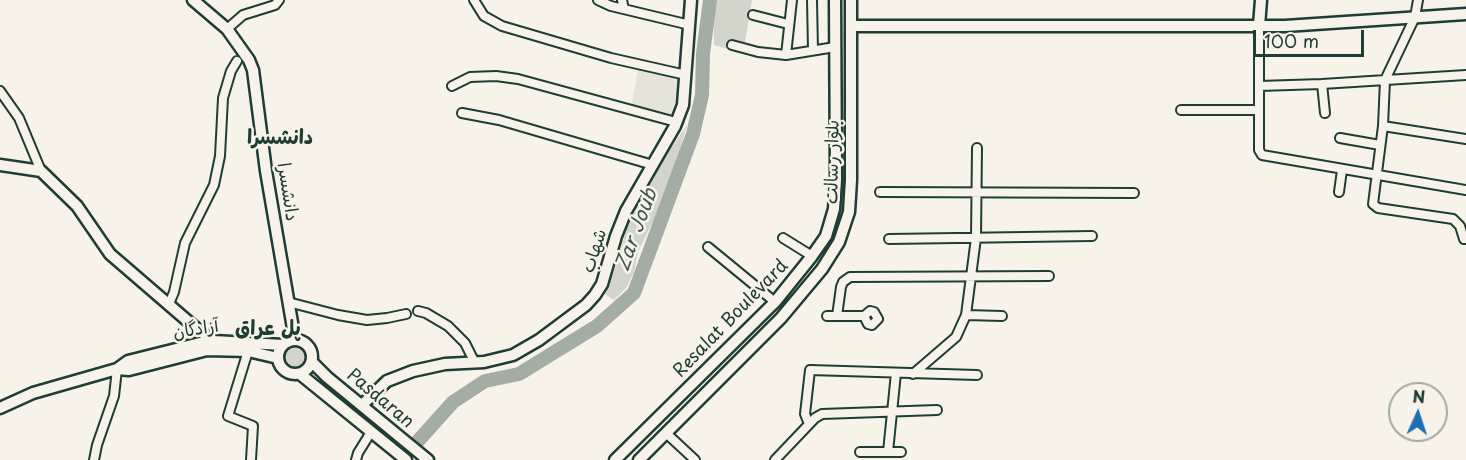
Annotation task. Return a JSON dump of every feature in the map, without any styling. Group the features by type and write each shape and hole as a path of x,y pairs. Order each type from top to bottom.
{"main road":[{"name":"دانشسرا","path":"193,0 227,29 249,60 253,70 266,171 295,340"},
{"name":"شهاب","path":"362,405 387,381 413,371 445,364 475,363 513,356 539,340 586,305 595,295 602,284 626,211 676,122 683,105 691,0"},
{"name":"Resalat Boulevard","path":"615,460 775,302 826,236 834,209 836,180 835,0"},
{"name":"بلوار رسالت","path":"639,460 782,318 822,269 839,242 849,212 851,180 850,0"},
{"path":"1259,26 1260,0"},
{"path":"851,26 1285,26 1466,14"},
{"path":"0,165 41,171 77,206 110,254 214,341"},
{"path":"197,329 202,337 200,343"},
{"path":"295,340 307,345 312,353 312,362 308,369 300,374 287,372 280,366 278,358 283,345 295,340"},
{"name":"آزادگان","path":"0,408 33,393 117,369 128,361 200,343 214,341 283,345"},
{"name":"آزادگان","path":"117,369 129,370 207,350 248,351 278,358"},
{"name":"Pasdaran","path":"312,362 426,458"},
{"name":"Pasdaran","path":"300,374 406,460"}],"street":[{"path":"227,29 243,15 275,5 279,0"},
{"path":"474,0 484,15 502,26 611,58 686,75"},
{"path":"598,0 624,9 690,25"},
{"path":"622,0 624,9"},
{"path":"786,55 792,0"},
{"path":"812,0 813,50"},
{"path":"1418,0 1415,17 1385,80 1383,126 1373,204 1378,208 1454,219 1466,239"},
{"path":"753,15 788,24"},
{"path":"1259,26 1259,150 1262,155 1466,190"},
{"path":"732,45 758,52 786,55 835,47"},
{"path":"168,304 174,292 185,243 214,185 220,156 223,98 231,71 237,61"},
{"path":"1259,86 1466,75"},
{"path":"452,86 470,77 496,76 518,79 676,122"},
{"path":"1322,84 1325,114"},
{"path":"0,91 19,118 41,171"},
{"path":"1181,110 1259,110"},
{"path":"462,113 499,120 652,165"},
{"path":"1383,126 1466,139"},
{"path":"1340,138 1380,145"},
{"path":"913,374 956,337 966,315 976,238 977,148"},
{"path":"1339,192 1342,170"},
{"path":"880,192 1134,193"},
{"path":"889,239 1092,236"},
{"path":"783,238 812,256"},
{"path":"708,247 775,302"},
{"path":"837,316 841,284 850,277 1049,276"},
{"path":"288,302 367,320 406,314"},
{"path":"418,311 432,316 451,330 465,343 475,363"},
{"path":"966,315 1002,316"},
{"path":"827,316 864,316"},
{"path":"248,351 228,416 253,426 251,460"},
{"path":"94,460 114,396 117,369"},
{"path":"809,424 805,414 810,370 977,375"},
{"path":"888,452 896,373"},
{"path":"775,460 809,424 818,416 827,413 937,410"},
{"path":"356,460 371,432"},
{"path":"666,433 695,460"},
{"path":"860,452 902,452"}],"shaded area":[{"path":"714,0 752,0 743,54 714,45"},
{"path":"639,64 679,76 675,119 631,109"},
{"path":"687,125 667,193 638,252 634,272 626,288 614,300 605,294 619,257 628,222 660,164"},
{"path":"295,345 304,349 308,358 304,367 295,371 286,367 282,358 286,349"}],"waterway":[{"name":"Zar Joub","path":"401,460 453,402 485,381 519,374 597,326 634,293 693,134 702,95 703,54 710,0"}],"district":[{"name":"دانشسرا","path":"280,138"},
{"name":"پل عراق","path":"268,329"}]}
